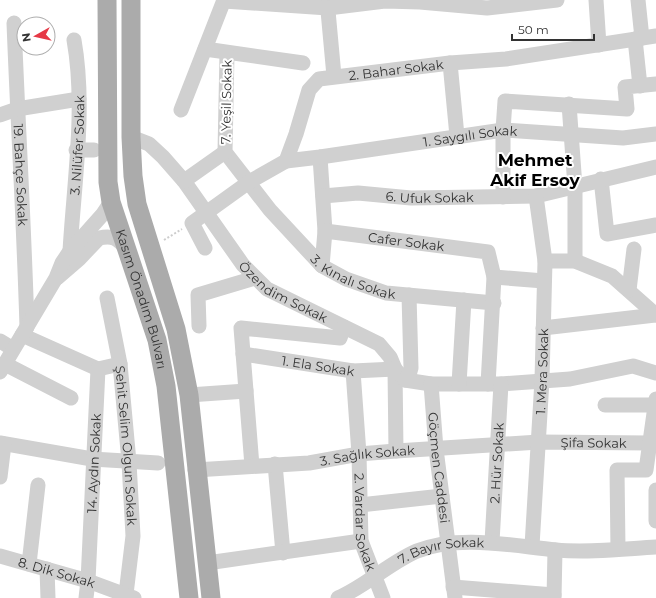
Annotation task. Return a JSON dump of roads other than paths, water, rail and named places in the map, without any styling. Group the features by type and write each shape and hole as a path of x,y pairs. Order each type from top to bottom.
{"main road":[{"name":"Kasım Önadım Bulvarı","path":"107,0 108,182 111,202 157,340 166,386 189,598"},
{"name":"Kasım Önadım Bulvarı","path":"131,0 131,137 133,176 137,204 176,329 189,395 195,470 211,598"}],"street":[{"path":"181,110 224,1 327,4 385,1 420,2 487,8 557,0"},
{"path":"596,0 599,45"},
{"path":"638,0 644,38 640,86"},
{"path":"327,4 334,76"},
{"name":"19. Bahçe Sokak","path":"14,23 17,109 24,216 25,331"},
{"name":"2. Bahar Sokak","path":"286,160 296,134 309,90 319,79 450,63 506,59 644,38"},
{"name":"3. Nilüfer Sokak","path":"70,250 79,99 79,67 74,40"},
{"path":"205,49 303,63"},
{"name":"7. Yeşil Sokak","path":"227,52 225,152 249,182"},
{"path":"450,63 457,136"},
{"path":"503,197 502,130 505,101 627,108 625,87 656,84"},
{"path":"0,115 17,109 79,99"},
{"path":"569,104 574,187 575,261"},
{"name":"1. Saygılı Sokak","path":"286,160 320,157 502,130 624,138 656,134"},
{"name":"Özendim Sokak","path":"131,137 149,144 163,157 184,181 243,265 266,289 379,344 390,357 400,375 396,451"},
{"path":"76,150 94,150"},
{"name":"7. Yeşil Sokak","path":"184,181 225,152"},
{"path":"320,157 325,231 322,266"},
{"path":"205,248 192,223 207,214 249,182 286,160"},
{"name":"6. Ufuk Sokak","path":"323,196 358,193 411,198 536,196 601,179 656,167"},
{"path":"601,179 607,234 656,225"},
{"name":"3. Kınalı Sokak","path":"249,182 274,216 322,266 346,279 386,293 494,303"},
{"name":"1. Mera Sokak","path":"532,546 542,380 545,261 536,196"},
{"path":"70,398 2,368 56,278 62,263 70,250 103,214 111,202"},
{"name":"Cafer Sokak","path":"325,231 488,252"},
{"path":"56,278 66,272 99,238 114,237 119,240 127,250"},
{"path":"629,290 634,249"},
{"name":"2. Hür Sokak","path":"488,252 494,277 494,384 497,445 492,542"},
{"path":"545,261 575,261 612,276 656,315"},
{"path":"494,277 544,282"},
{"path":"199,326 198,295 255,278"},
{"path":"400,375 409,375 411,368 409,295"},
{"name":"Şehit Selim Olgun Sokak","path":"107,298 120,364 129,462 133,536 130,596"},
{"path":"459,384 464,300"},
{"path":"543,328 656,315"},
{"path":"252,466 241,328 340,338 344,327"},
{"path":"25,331 98,369 120,364"},
{"path":"0,341 13,349"},
{"name":"1. Ela Sokak","path":"243,354 353,371 400,375 431,384 494,384 570,379 633,366 656,373"},
{"name":"14. Aydın Sokak","path":"86,598 88,581 92,459 98,369"},
{"name":"2. Vardar Sokak","path":"353,371 359,454 361,542 383,598"},
{"name":"Göçmen Caddesi","path":"431,384 436,449 454,592"},
{"path":"189,395 246,391"},
{"path":"605,405 656,402 649,443 649,468 617,470 618,549"},
{"name":"3. Sağlık Sokak","path":"195,470 309,463 359,454 539,442"},
{"name":"Şifa Sokak","path":"539,442 649,443"},
{"path":"0,477 2,443 92,459 158,463"},
{"path":"276,464 283,553"},
{"path":"29,564 38,485"},
{"path":"656,490 656,521"},
{"path":"360,505 442,496"},
{"path":"207,563 361,542"},
{"name":"7. Bayır Sokak","path":"343,597 374,576 417,551 447,544 492,542 555,550 588,551 656,547"},
{"path":"454,592 554,597 555,550"},
{"name":"8. Dik Sokak","path":"0,556 88,581 130,596"},
{"path":"47,569 48,598"}],"district":[{"name":"Mehmet Akif Ersoy","path":"535,170"}]}
